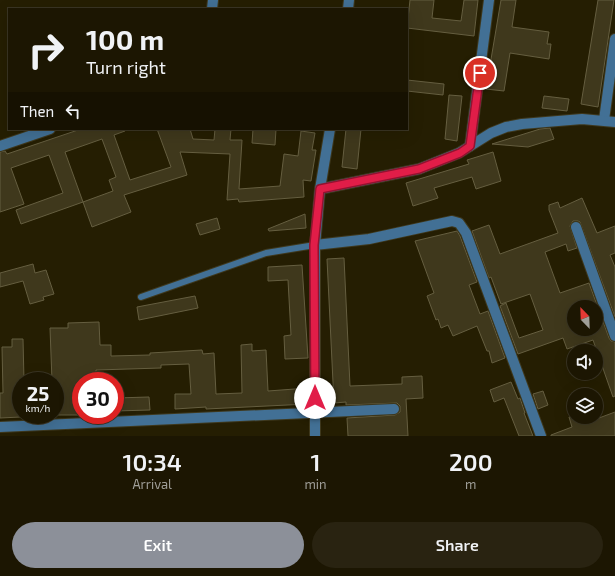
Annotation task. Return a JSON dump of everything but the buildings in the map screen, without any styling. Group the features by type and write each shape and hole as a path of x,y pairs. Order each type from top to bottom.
{"street":[{"path":"470,146 490,0"},
{"path":"604,120 615,39"},
{"path":"320,189 419,169 460,153 491,133 506,127 522,124 582,120 604,120 615,122"},
{"path":"0,146 47,130"},
{"path":"315,436 314,245 320,189 330,130"},
{"path":"314,245 369,239 452,221 459,223 466,233 541,436"},
{"path":"576,228 615,336"},
{"path":"0,427 394,410"}],"lane":[{"path":"141,297 266,253 314,245"}],"route":[{"path":"315,398 314,245 320,189 419,169 460,153 470,146 480,73"}]}
